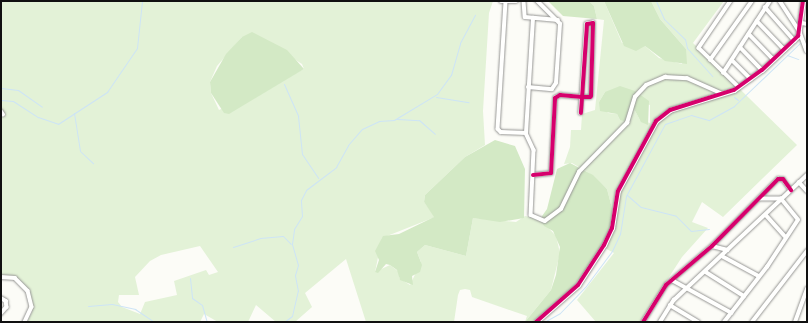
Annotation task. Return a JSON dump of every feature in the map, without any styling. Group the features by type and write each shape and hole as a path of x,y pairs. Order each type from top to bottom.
{"street":[{"path":"501,1 516,1"},
{"path":"524,1 524,16 558,20"},
{"path":"537,1 558,20"},
{"path":"731,1 700,47 700,51 739,88"},
{"path":"710,60 752,1"},
{"path":"723,73 770,1"},
{"path":"780,1 800,32 806,44 807,50"},
{"path":"536,322 578,285 604,245 612,228 618,191 656,121 670,110 724,94 739,88 751,79 785,50 800,32 804,23 803,1"},
{"path":"506,2 498,129 501,132 526,133"},
{"path":"765,8 794,41"},
{"path":"533,18 526,133 534,150 531,215 545,221 561,209 579,172 627,123 635,97 646,85 665,77 687,78 724,94"},
{"path":"528,87 555,86 558,20"},
{"path":"757,21 785,50"},
{"path":"533,175 550,174 555,98 560,95 582,97 591,95 593,23 587,24 582,97 581,113"},
{"path":"749,34 774,60"},
{"path":"740,47 762,70"},
{"path":"732,60 751,79"},
{"path":"660,322 670,305 687,288 706,272 807,175"},
{"path":"643,322 672,280 712,246 760,199 778,179 783,179 791,190"},
{"path":"799,182 807,191"},
{"path":"724,322 759,276 784,236 798,219 781,199 760,199"},
{"path":"766,215 784,236"},
{"path":"712,246 728,250"},
{"path":"752,322 807,250"},
{"path":"722,256 759,276"},
{"path":"706,272 744,296"},
{"path":"1,276 15,278 28,291 32,307 25,322"},
{"path":"672,280 732,313"},
{"path":"795,322 807,289"},
{"path":"1,298 6,301 7,307 1,314"},
{"path":"670,305 698,322"}],"green space":[{"path":"1,1 493,1 489,13 483,111 485,145 465,157 425,195 424,202 435,217 382,238 375,272 390,265 399,272 399,278 410,285 421,262 417,252 425,245 466,256 473,218 516,222 525,216 540,219 556,236 560,253 551,290 525,322 527,316 472,297 470,290 465,289 460,290 458,295 454,322 366,322 346,259 305,293 312,307 295,322 276,322 256,305 248,322 218,322 204,314 200,322 27,322 32,312 29,290 14,276 1,276","holes":["242,37 261,38 302,64 304,69 219,110 211,93 210,82 217,66","200,246 218,272 209,275 206,270 174,281 177,295 145,302 140,314 122,307 118,302 119,295 139,295 135,277 150,261 161,255"]},
{"path":"548,1 589,1 594,6 597,19 563,16"},
{"path":"589,1 604,1 622,43 645,46 659,58 682,64 686,49 660,19 651,1 724,1 693,43 797,145 723,217 702,202 692,222 708,228 682,257 640,322 596,322 577,300 614,253 603,247 614,216 607,189 589,173 572,163 564,164 570,147 571,130 581,130 582,114 595,110 604,20 597,19 594,6","holes":["605,92 650,105 650,123 640,120 634,109 620,120 617,114 608,113 599,102"]},
{"path":"604,1 651,1 660,19 686,49 687,64 665,61 645,46 636,51 624,46"},
{"path":"252,32 287,50 304,69 229,114 224,113 211,93 210,82 226,54 242,37"},
{"path":"620,86 635,91 649,101 648,125 641,122 634,109 627,122 620,120 617,114 600,111 599,102 605,92"},
{"path":"495,140 515,146 525,169 524,218 500,222 473,218 466,256 425,245 417,252 422,265 420,272 412,276 413,285 400,280 397,270 390,265 386,264 378,273 375,272 379,260 375,251 383,236 399,234 434,217 424,202 425,195 465,157"},
{"path":"570,163 593,175 607,189 614,216 613,231 572,289 532,322 525,322 551,290 556,275 560,247 553,231 544,226 540,219 547,209 557,169"}],"waterway":[{"path":"1,100 13,101 38,117 58,124 107,92 137,48 142,1"},
{"path":"656,1 664,19 685,39 687,48 712,76"},
{"path":"284,322 292,316 298,291 295,275 298,265 292,244 294,229 302,216 301,200 306,190 336,167 348,145 362,129 379,121 394,120 437,94 451,75 460,43 475,15"},
{"path":"544,322 560,313 586,286 612,251 620,234 626,196 665,124 691,115 709,120 734,106 801,42"},
{"path":"787,55 798,59"},
{"path":"284,84 298,116 302,154 318,178"},
{"path":"1,88 18,90 42,107"},
{"path":"436,97 469,102"},
{"path":"734,97 738,100"},
{"path":"74,113 80,151 93,163"},
{"path":"397,119 419,120 435,134"},
{"path":"627,195 641,207 676,216 691,231 709,229"},
{"path":"233,247 260,238 283,236 291,244"},
{"path":"190,278 192,298 202,305 207,322"},
{"path":"88,306 112,304 135,309 154,322"}],"cycle path":[{"path":"536,322 578,285 604,245 612,228 618,191 656,121 670,110 734,90 762,70 798,36 803,1"},
{"path":"533,175 551,173 555,98 560,95 582,97 591,96 593,23 587,24 582,97 581,113"},
{"path":"643,322 666,285 712,246 778,179 783,179 791,190"}]}
